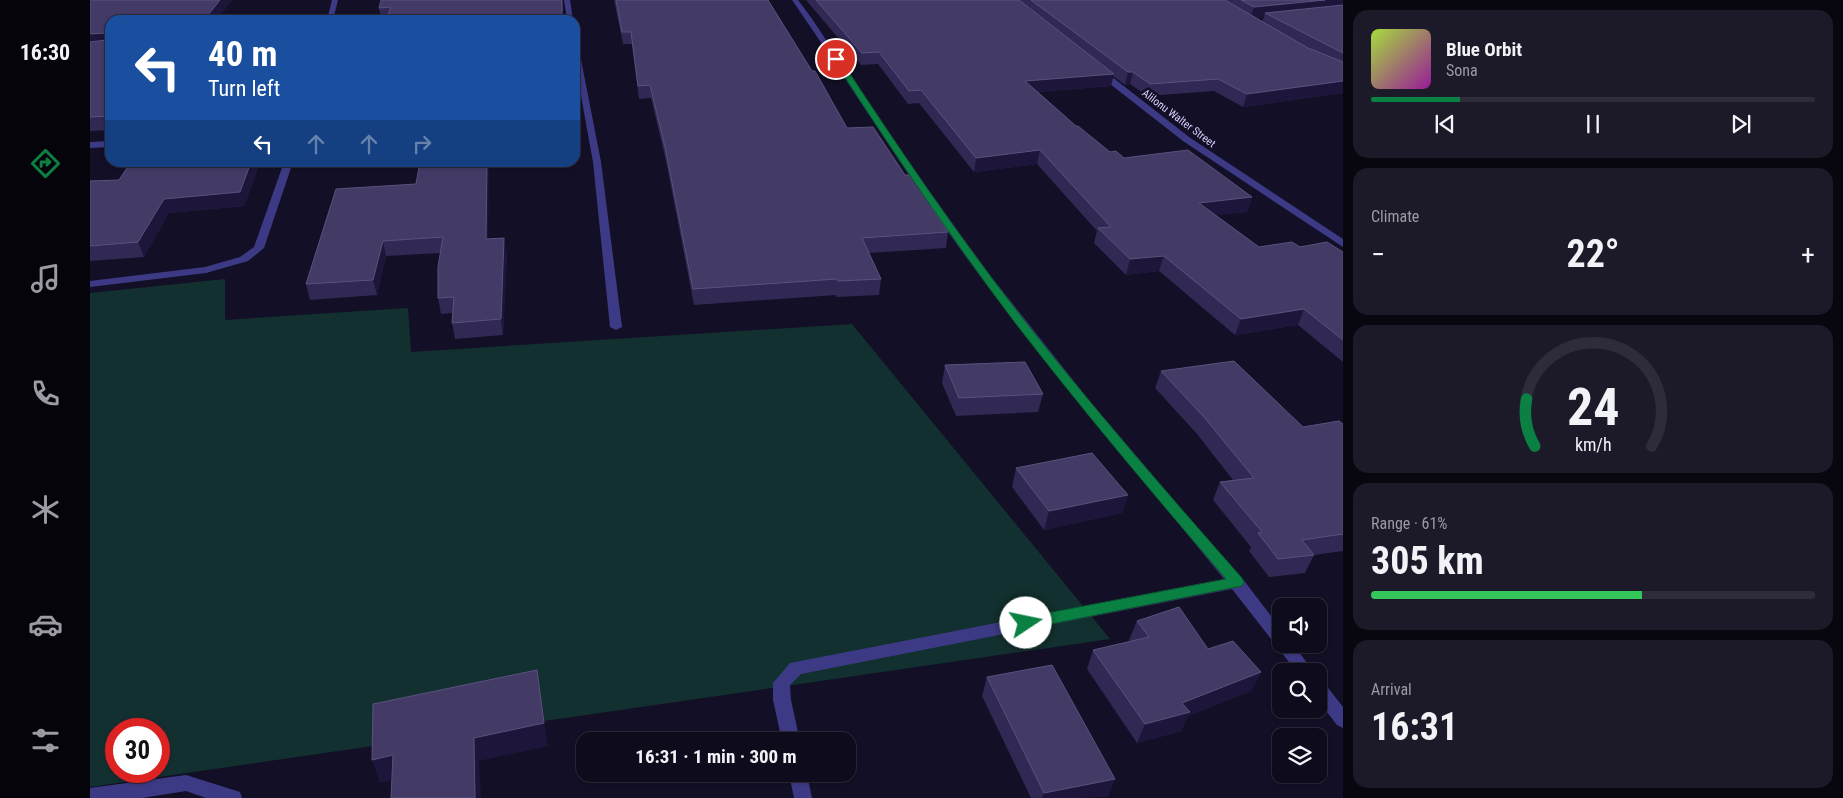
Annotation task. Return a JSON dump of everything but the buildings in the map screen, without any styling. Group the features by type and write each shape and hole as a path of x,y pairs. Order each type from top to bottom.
{"street":[{"path":"331,15 335,0"},
{"path":"567,0 569,15"},
{"path":"795,0 932,202 1020,322 1121,448 1237,582 1272,628"},
{"name":"Alilonu Walter Street","path":"1094,66 1186,140 1343,244"},
{"path":"580,71 597,162 616,327"},
{"path":"90,145 105,144"},
{"path":"90,284 206,270 244,258 259,248 287,167"},
{"path":"789,732 782,700 781,683 796,668 1237,582"},
{"path":"1291,653 1299,663"},
{"path":"1327,699 1343,720"},
{"path":"800,782 803,798"},
{"path":"90,798 186,783 233,798"}],"green space":[{"path":"225,279 225,320 408,308 411,352 852,324 1110,639 170,775 170,718 105,718 105,783 118,783 90,787 90,293"}],"route":[{"path":"836,59 949,226 1020,322 1121,448 1237,582 1026,623"}]}
